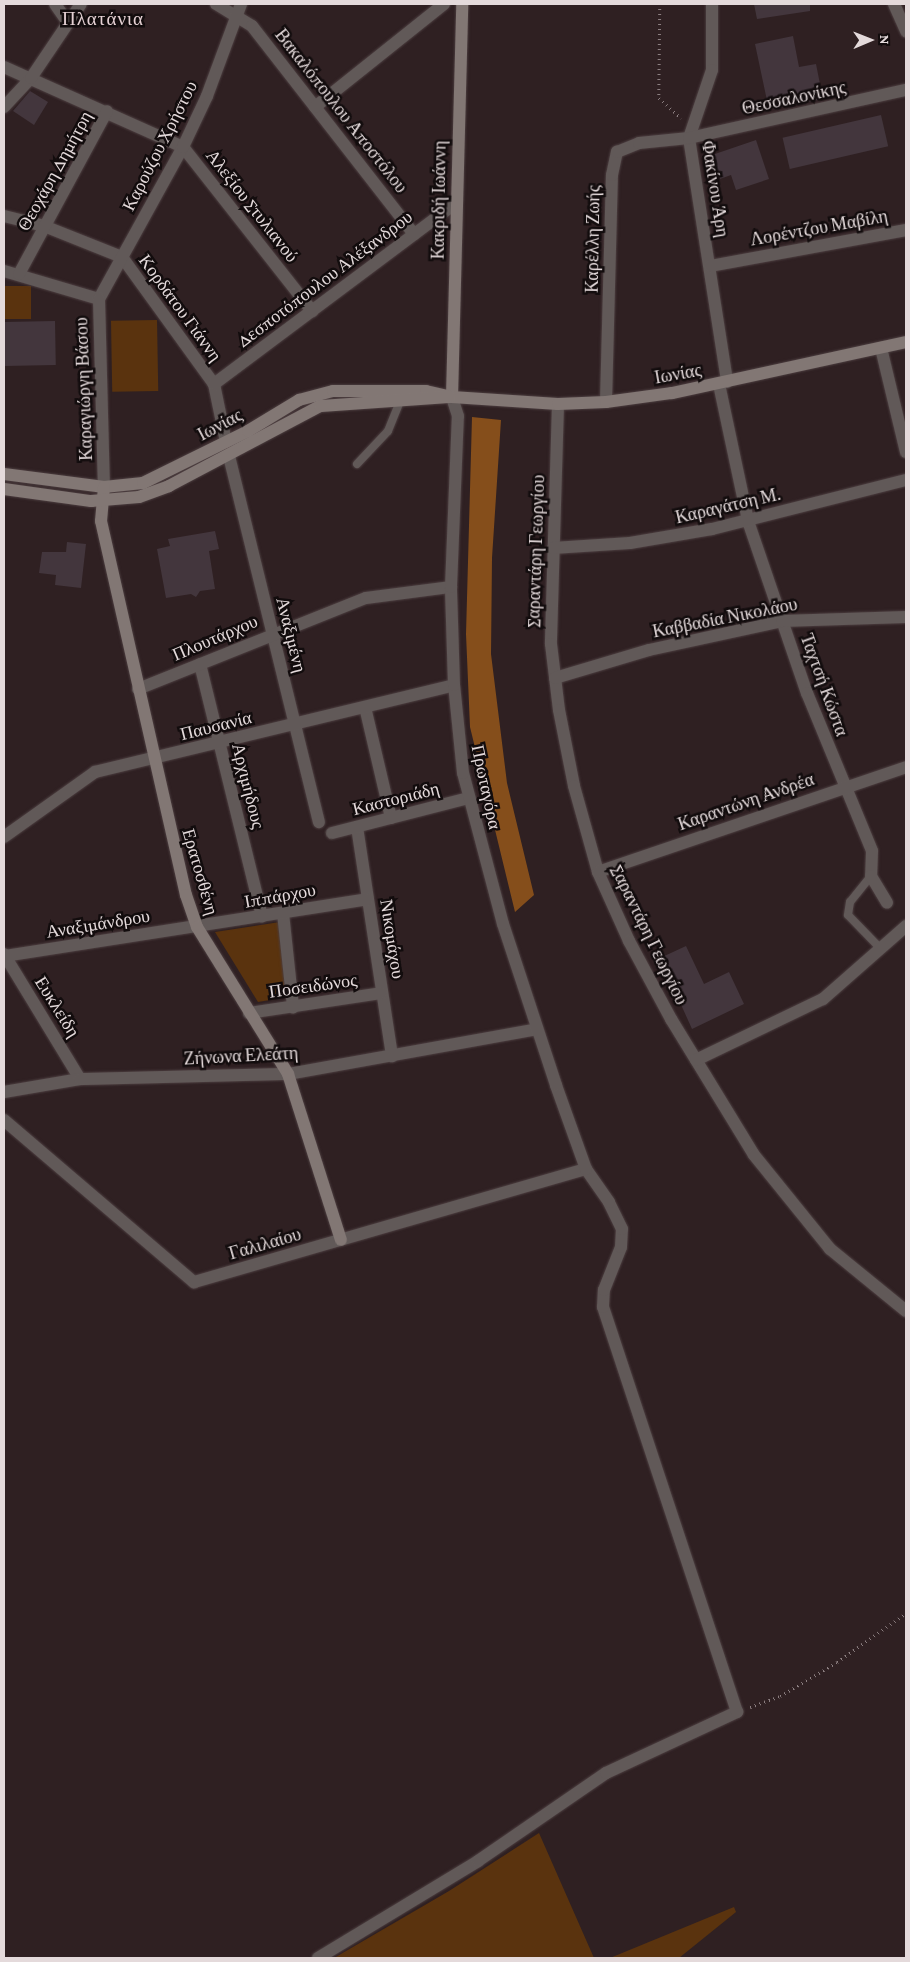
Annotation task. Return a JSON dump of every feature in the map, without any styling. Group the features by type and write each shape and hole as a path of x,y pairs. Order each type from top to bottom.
{"main road":[{"name":"Κακριδή Ιωάννη","path":"452,397 462,4"},
{"name":"Ιωνίας","path":"4,489 101,501 155,492 229,456 292,418 320,406 452,397 552,403 606,402 723,383 906,342"},
{"name":"Ιωνίας","path":"4,474 104,487 156,478 317,393 426,391 452,397"},
{"path":"226,442 229,456"},
{"name":"Ερατοσθένη","path":"104,487 101,501 101,521 153,759 197,927 288,1074 341,1240"}],"street":[{"path":"55,4 67,21"},
{"path":"4,107 31,78 67,21 81,4"},
{"name":"Βακαλόπουλου Αποστόλου","path":"216,4 238,9 316,106 414,234"},
{"path":"316,106 444,4"},
{"name":"Φακίνου Άρη","path":"712,4 712,70 691,125 689,138 710,266 723,383"},
{"path":"894,4 906,31"},
{"name":"Καρούζου Χρήστου","path":"99,299 183,147 207,96 238,9"},
{"path":"4,67 107,111 183,147"},
{"name":"Θεσσαλονίκης","path":"689,138 906,90"},
{"name":"Θεοχάρη Δημήτρη","path":"19,274 107,111"},
{"name":"Καρέλλη Ζωής","path":"606,402 613,160 626,146 689,138"},
{"name":"Αλεξίου Στυλιανού","path":"183,147 312,311"},
{"name":"Δεσποτόπουλου Αλέξανδρου","path":"214,384 456,203"},
{"name":"Κορδάτου Γιάννη","path":"4,216 44,226 122,257 214,384 226,442"},
{"name":"Λορέντζου Μαβίλη","path":"710,266 906,230"},
{"name":"Καραγιώργη Βάσου","path":"4,271 99,299 104,487"},
{"path":"881,348 906,452"},
{"name":"Ταχτσή Κώστα","path":"723,383 748,521 782,621 844,786 872,851 871,876"},
{"name":"Πρωταγόρα","path":"452,397 458,416 451,587 454,685 458,746 468,798 537,1029 586,1169 609,1202 622,1229 621,1246 604,1290 603,1308 609,1332 737,1712"},
{"name":"Σαραντάρη Γεωργίου","path":"552,403 553,548 551,606 555,678 574,786 598,872 629,941 737,1130 793,1207 830,1249 906,1311"},
{"name":"Αναξιμένη","path":"229,456 319,822"},
{"name":"Καραγάτση Μ.","path":"553,548 664,538 748,521 906,480"},
{"name":"Πλουτάρχου","path":"138,689 272,633 366,598 451,587"},
{"name":"Καββαδία Νικολάου","path":"555,678 649,650 782,621 906,617"},
{"name":"Αρχιμήδους","path":"200,664 262,916"},
{"name":"Παυσανία","path":"4,836 95,772 454,685"},
{"path":"365,707 391,818"},
{"name":"Καραντώνη Ανδρέα","path":"598,872 844,786 906,767"},
{"name":"Καστοριάδη","path":"332,833 468,798"},
{"name":"Νικομάχου","path":"357,827 392,1056"},
{"path":"871,876 887,903"},
{"name":"Ιππάρχου","path":"197,927 368,899"},
{"path":"283,913 293,1007"},
{"path":"696,1060 823,999 906,926"},
{"name":"Αναξιμάνδρου","path":"5,955 197,927"},
{"name":"Ευκλείδη","path":"5,955 80,1079"},
{"name":"Ποσειδώνος","path":"250,1013 382,993"},
{"name":"Ζήνωνα Ελεάτη","path":"4,1092 80,1079 288,1074 537,1029"},
{"name":"Γαλιλαίου","path":"4,1120 194,1282 586,1169"},
{"path":"318,1958 478,1861 606,1773 737,1712"}],"lane":[{"path":"357,464 388,431 400,402"},
{"path":"871,876 850,902 848,915 879,948"}],"path":[{"path":"660,4 659,98 668,110 691,125"},
{"path":"737,1712 780,1696 890,1628 906,1613"}],"shaded area":[{"path":"4,286 31,286 31,319 4,319"},
{"path":"157,320 158,391 112,392 111,321"},
{"path":"472,417 501,420 492,558 491,654 507,783 534,895 515,912 470,727 466,634"},
{"path":"280,922 288,997 258,1002 215,932"},
{"path":"539,1833 594,1958 334,1958 449,1891"},
{"path":"734,1907 736,1912 679,1958 610,1958"}],"building":[{"path":"754,4 810,4 810,11 757,19"},
{"path":"793,36 799,67 816,64 823,99 769,110 755,44"},
{"path":"30,91 48,102 34,125 13,111"},
{"path":"881,115 888,146 790,169 783,138"},
{"path":"756,140 769,179 736,190 731,175 720,179 712,155"},
{"path":"55,321 56,365 5,366 4,322"},
{"path":"215,531 219,549 209,551 215,589 200,591 196,597 191,594 166,598 157,549 170,546 168,539"},
{"path":"67,542 86,544 81,588 55,585 56,575 39,573 42,552 66,552"},
{"path":"686,946 704,984 729,972 744,1004 692,1029 660,958"}],"district":[{"name":"Πλατάνια","path":"103,19"}]}
